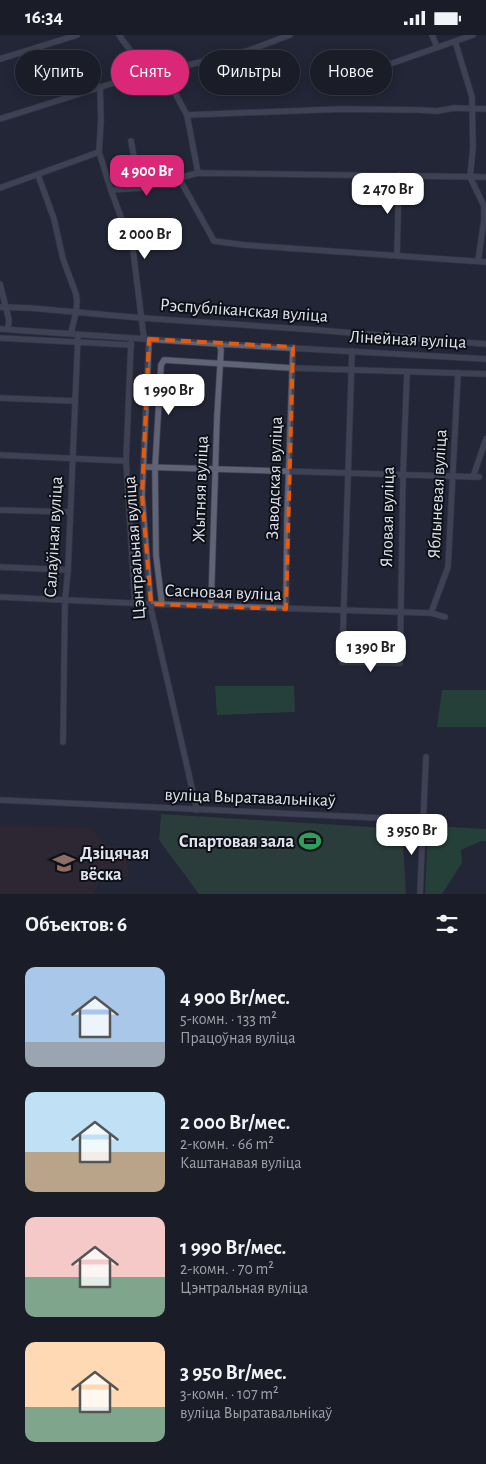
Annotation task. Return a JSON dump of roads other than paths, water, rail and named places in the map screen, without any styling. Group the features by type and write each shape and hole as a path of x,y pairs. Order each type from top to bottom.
{"street":[{"path":"0,59 77,35"},
{"path":"119,35 130,50"},
{"path":"189,65 247,51 290,35"},
{"path":"432,35 437,47"},
{"path":"392,63 473,35"},
{"path":"455,41 472,97 473,148 470,177 484,206 484,220 478,261"},
{"path":"0,119 75,95"},
{"path":"0,188 99,152 100,95"},
{"path":"176,95 186,115 198,173"},
{"path":"186,115 342,109 437,111 454,108 486,109"},
{"path":"131,141 140,188"},
{"name":"Цэнтральная вуліца","path":"99,152 133,250 146,339 142,495 151,604 197,810"},
{"path":"111,190 140,188 198,173 486,177"},
{"path":"38,175 54,219 63,259 76,294 76,312 71,333"},
{"path":"398,255 399,175"},
{"path":"179,178 214,241 244,245 486,261"},
{"path":"0,284 3,307 9,320 8,329"},
{"name":"Рэспубліканская вуліца","path":"3,307 486,344"},
{"name":"Лінейная вуліца","path":"0,329 486,359"},
{"name":"Салаўіная вуліца","path":"63,742 65,600 68,570 78,335"},
{"path":"0,338 77,343"},
{"name":"Цэнтральная вуліца","path":"77,343 131,344 126,461 135,603"},
{"name":"Жытняя вуліца","path":"211,606 221,350 219,344"},
{"name":"Заводская вуліца","path":"286,609 293,347"},
{"path":"343,611 352,351"},
{"path":"162,605 156,555 155,468 161,365 164,360 292,368 486,374"},
{"name":"Яловая вуліца","path":"343,611 342,662 400,663 403,475 407,372"},
{"name":"Яблыневая вуліца","path":"432,613 448,567 458,373"},
{"path":"0,398 75,401"},
{"path":"144,467 476,477 486,439"},
{"path":"0,455 126,461"},
{"path":"0,510 70,512"},
{"path":"0,567 68,570"},
{"name":"Сасновая вуліца","path":"0,597 162,605 432,613 444,617"},
{"path":"420,894 426,757"},
{"name":"вуліца Выратавальнікаў","path":"0,801 424,820"}],"place":[{"name":"Спартовая зала","path":"310,841"},
{"name":"Дзіцячая вёска","path":"64,863"}]}
